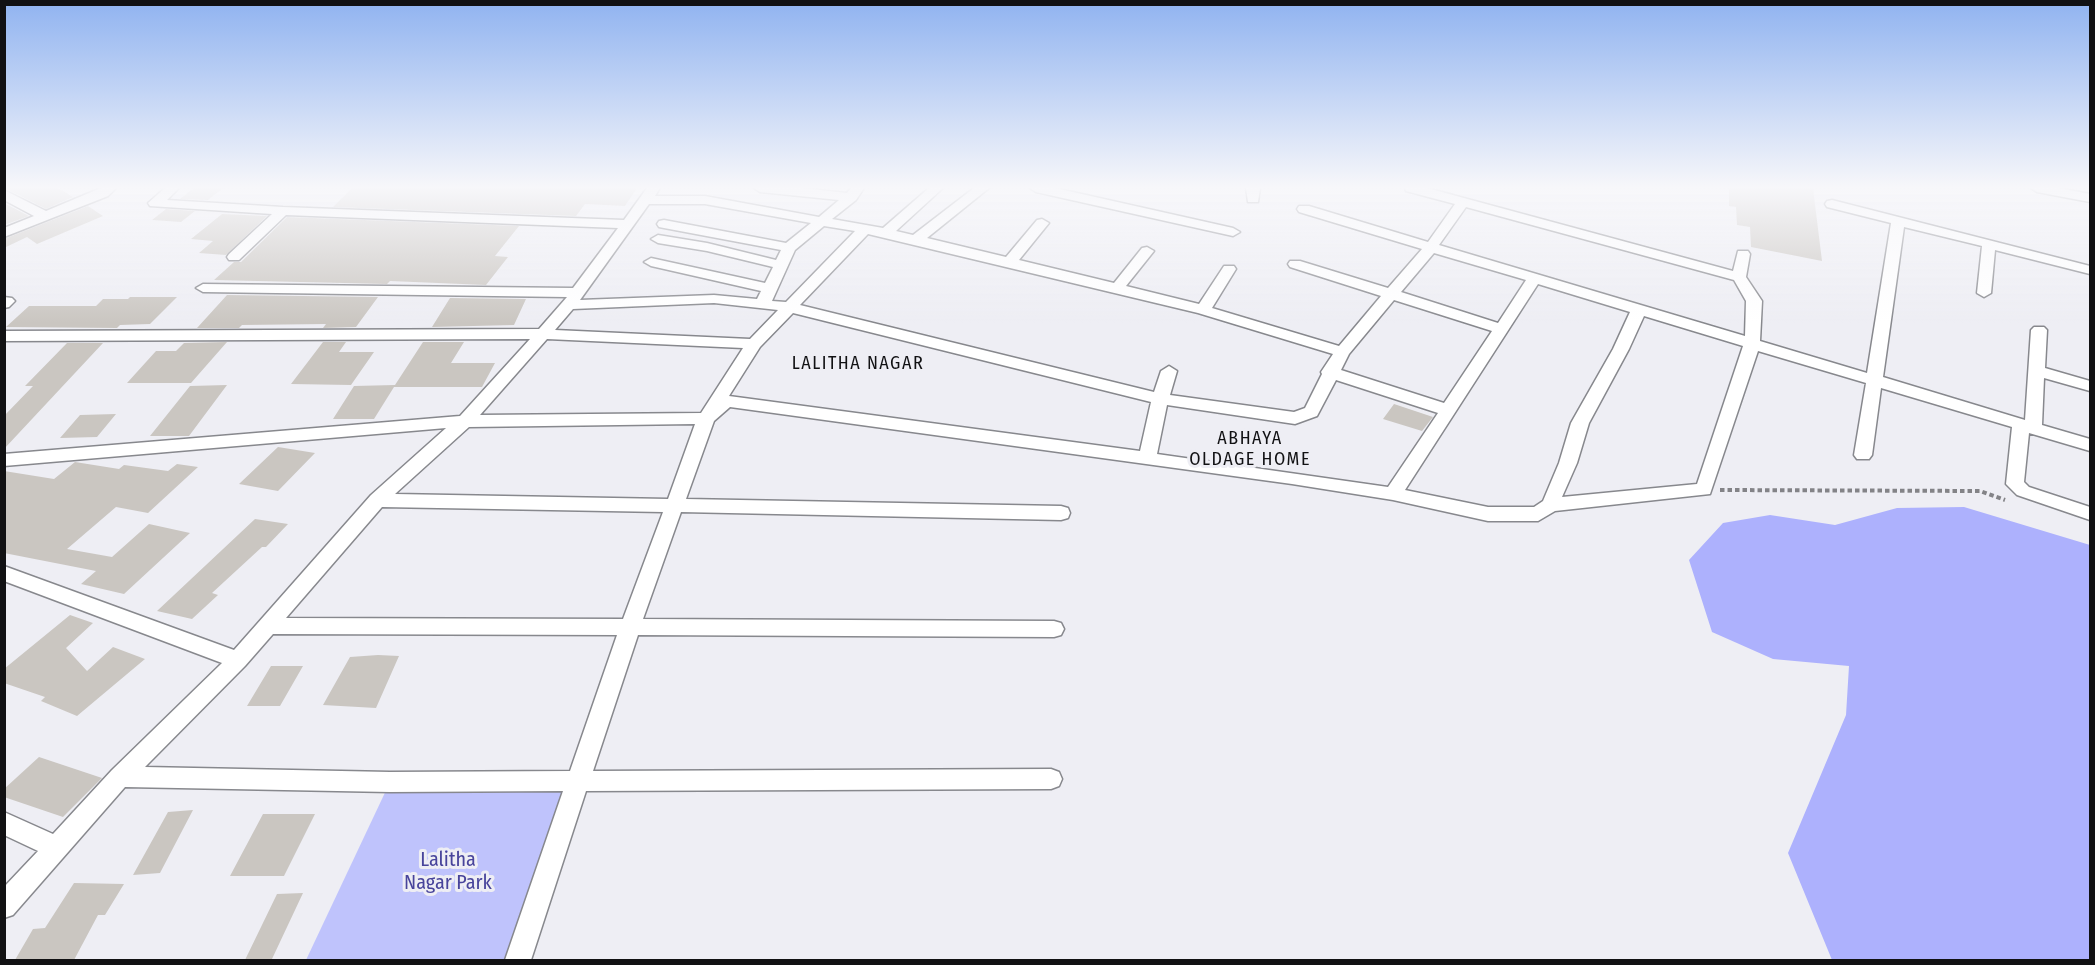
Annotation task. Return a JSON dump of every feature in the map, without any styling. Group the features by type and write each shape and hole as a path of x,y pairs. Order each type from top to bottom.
{"street":[{"path":"234,257 260,233"},
{"path":"4,906 120,777 238,660 377,500 465,421 574,299 623,233"},
{"path":"715,233 789,248"},
{"path":"762,305 789,248 808,233"},
{"path":"518,960 630,628 706,417 754,344 861,233"},
{"path":"881,233 1118,288 1203,310 1342,352"},
{"path":"916,240 925,233"},
{"path":"1010,263 1034,233"},
{"path":"1384,233 2091,445"},
{"path":"203,288 574,299 714,299 788,308 1160,399 1294,418 1311,412 1329,372 1342,352 1441,233"},
{"path":"1577,233 1739,277"},
{"path":"1863,455 1896,233"},
{"path":"1946,233 2091,270"},
{"path":"658,239 707,247 781,265"},
{"path":"1984,293 1989,244"},
{"path":"1118,288 1147,251"},
{"path":"4,460 465,421 706,417 727,401 1292,478 1393,494 1488,514 1538,514 1551,505 1704,490 1752,344 1754,301 1739,277 1743,254"},
{"path":"651,262 770,288"},
{"path":"1295,264 1502,329"},
{"path":"1203,310 1229,269"},
{"path":"1393,494 1535,278"},
{"path":"1551,505 1568,463 1580,423 1621,349 1639,310"},
{"path":"2039,330 2037,370 2015,484 2023,491 2091,514"},
{"path":"4,336 542,334 754,344"},
{"path":"2037,370 2091,387"},
{"path":"1147,459 1160,399 1170,371"},
{"path":"1329,372 1448,410"},
{"path":"377,500 1061,513"},
{"path":"4,573 238,660"},
{"path":"268,626 1054,629"},
{"path":"120,777 390,782 1051,778"},
{"path":"4,823 58,848"}],"path":[{"path":"1704,490 1980,491 2013,503"}],"green space":[{"name":"Lalitha Nagar Park","path":"579,781 518,960 306,960 390,782"}],"shaded area":[{"path":"1964,507 2090,545 2090,960 1832,960 1788,853 1846,715 1849,666 1773,659 1712,632 1689,560 1723,523 1770,515 1835,525 1897,508"}],"building":[{"path":"19,233 63,233 37,244 27,237 4,248 4,239"},
{"path":"198,233 249,233 226,255 199,253 213,241 191,239"},
{"path":"271,233 513,233 495,256 508,257 486,285 390,281 387,284 214,280 234,262 241,262"},
{"path":"1750,233 1819,233 1822,261 1751,247"},
{"path":"227,295 378,297 356,327 323,328 326,324 197,328"},
{"path":"130,297 177,297 150,324 120,325 117,328 6,327 29,306 96,306 103,299 128,299"},
{"path":"450,298 526,299 514,325 432,327"},
{"path":"227,342 191,383 127,383 156,351 176,351 184,343"},
{"path":"323,342 346,342 339,352 374,352 351,385 291,384"},
{"path":"423,342 464,342 451,363 495,363 482,387 394,387 374,419 333,419 354,386 395,385"},
{"path":"67,343 103,343 4,449 4,416 33,386 25,386"},
{"path":"227,385 189,436 150,436 190,386"},
{"path":"1394,404 1433,417 1422,431 1383,419"},
{"path":"116,414 97,437 60,438 80,415"},
{"path":"278,447 315,453 278,491 239,484"},
{"path":"75,462 119,469 124,465 168,471 177,464 198,467 148,513 116,507 67,549 112,557 149,524 190,533 124,594 81,584 96,571 4,553 4,471 54,479"},
{"path":"255,519 288,524 266,547 262,547 212,593 218,595 192,619 157,611"},
{"path":"70,615 93,623 66,648 87,671 113,647 145,659 77,716 41,701 45,697 4,683 4,669"},
{"path":"399,656 376,708 323,705 350,657"},
{"path":"271,666 303,666 280,706 247,706"},
{"path":"39,757 102,778 63,817 4,797 4,789"},
{"path":"193,810 160,873 133,875 168,812"},
{"path":"263,814 315,814 284,876 230,876"},
{"path":"74,883 124,884 105,915 98,915 74,960 15,960 33,929 45,928"},
{"path":"303,893 272,959 245,960 277,894"}],"district":[{"name":"LALITHA NAGAR","path":"858,364"},
{"name":"ABHAYA OLDAGE HOME","path":"1250,449"}]}
